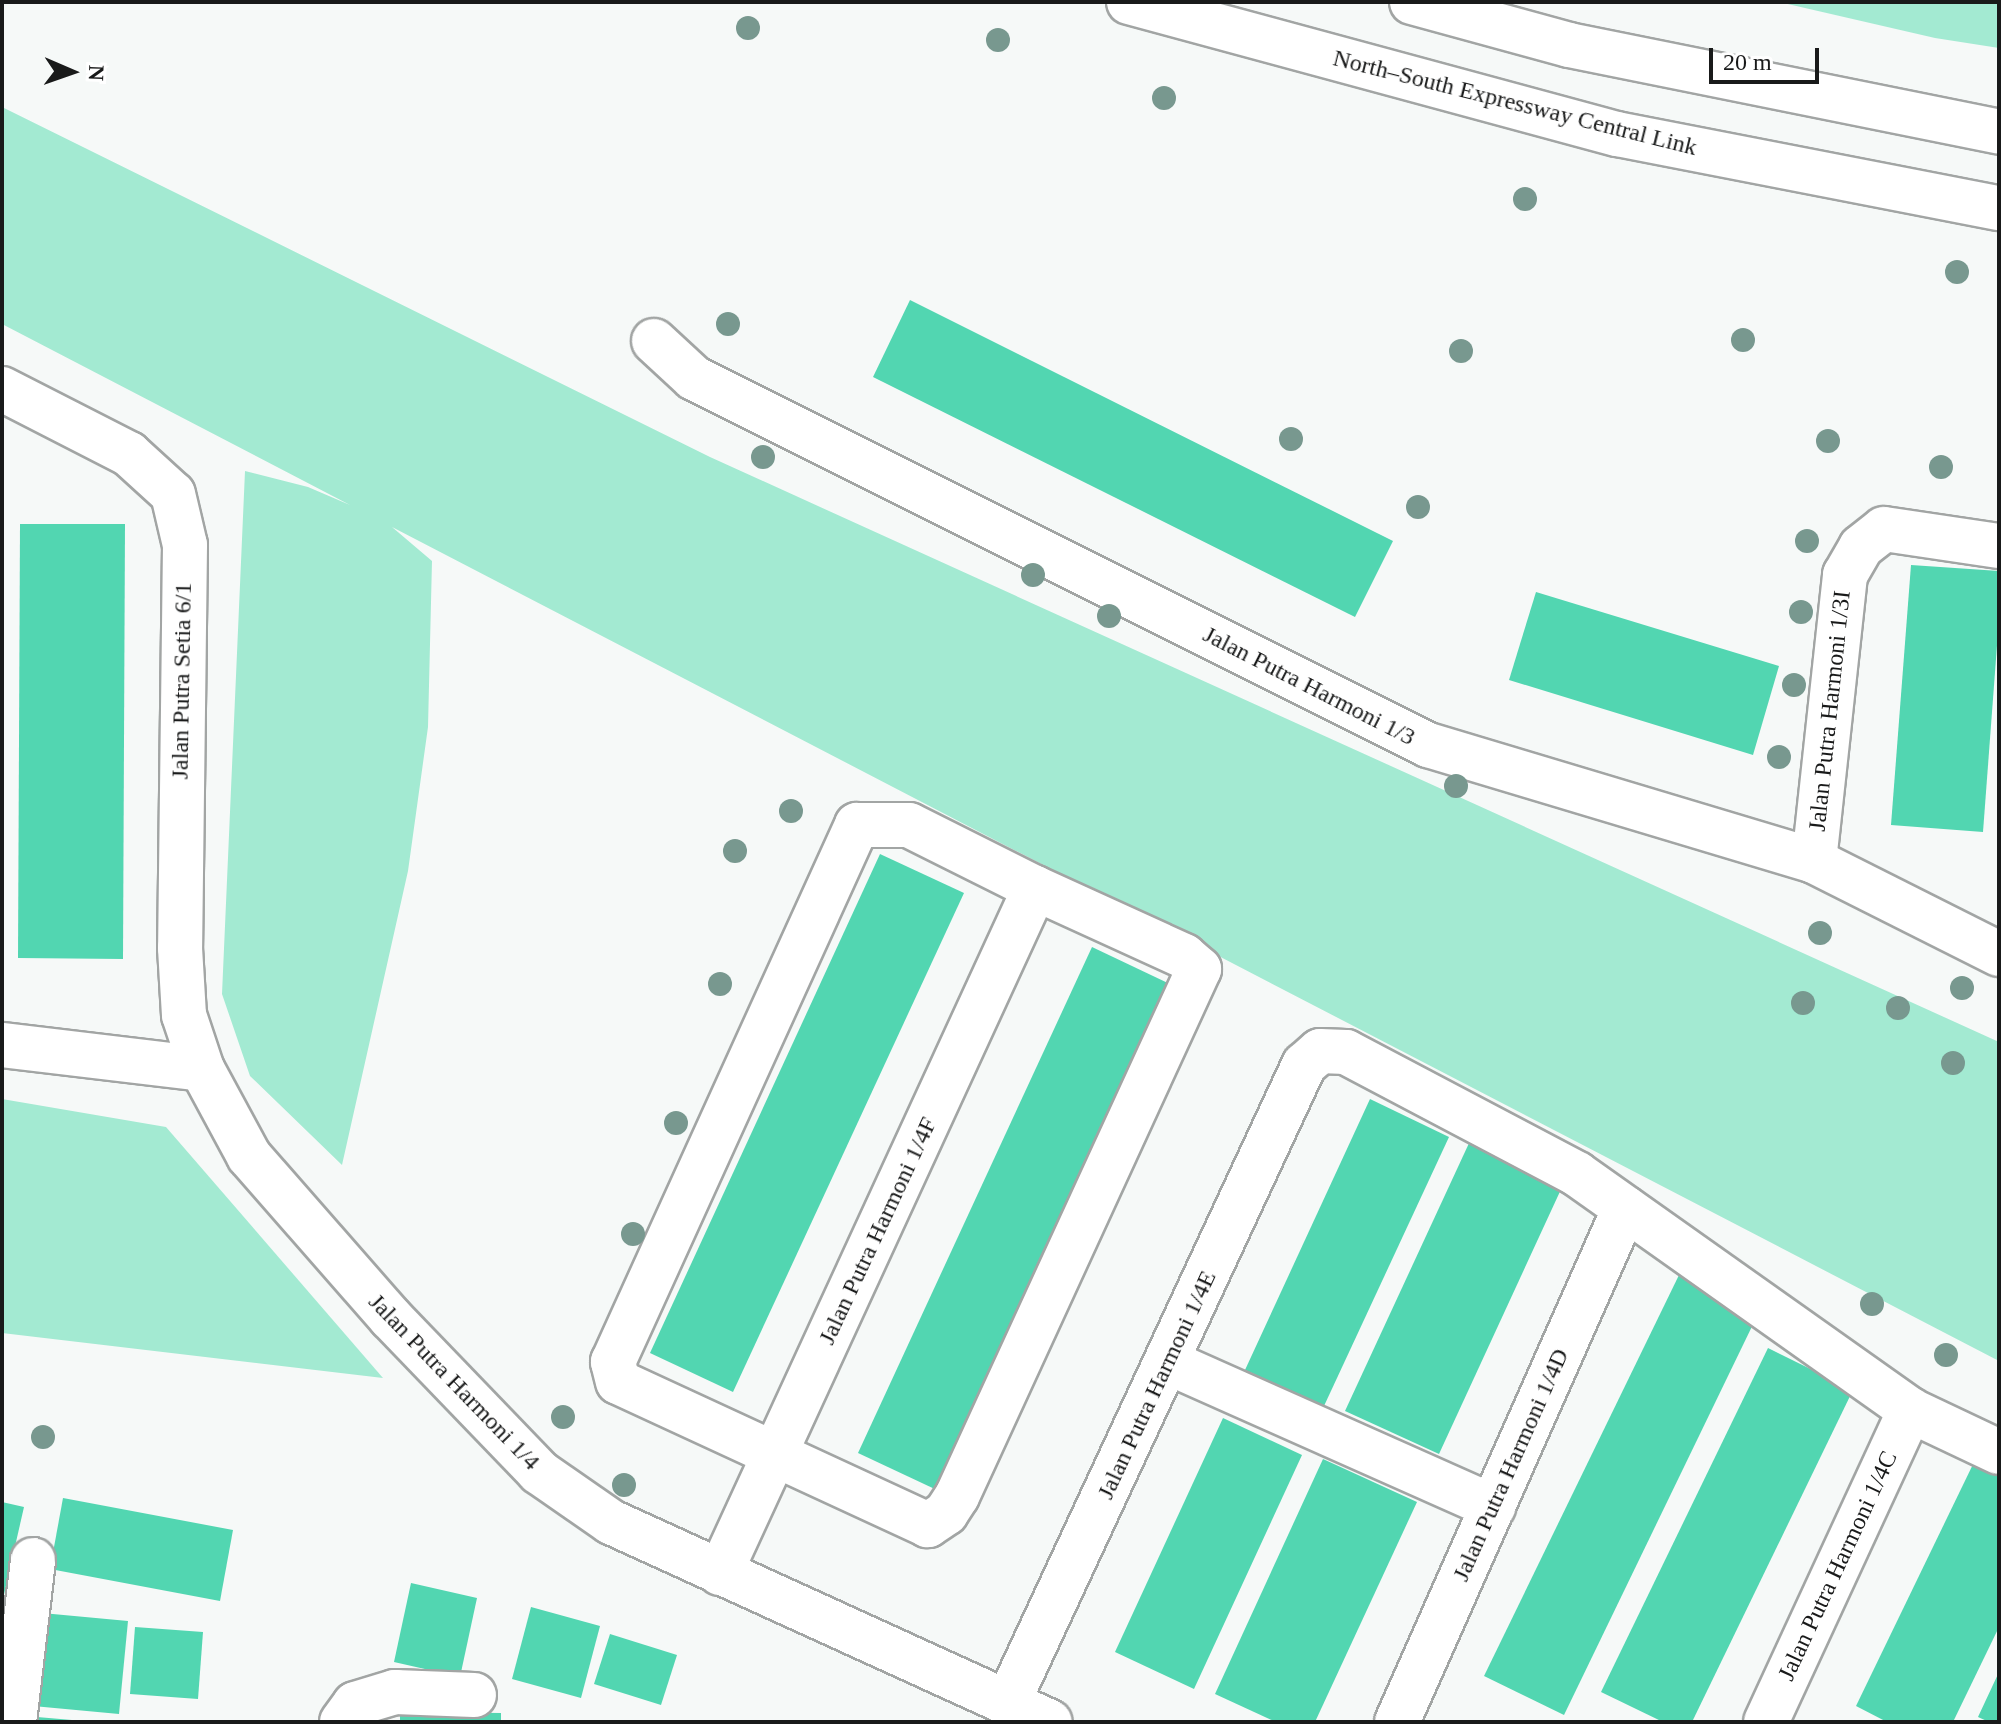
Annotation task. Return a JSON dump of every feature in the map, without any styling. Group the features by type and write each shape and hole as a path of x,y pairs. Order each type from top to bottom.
{"main road":[{"name":"North–South Expressway Central Link","path":"1129,2 1617,134 1999,208"},
{"path":"1412,2 1569,45 1999,132"},
{"name":"Jalan Putra Harmoni 1/3","path":"654,341 694,378 1428,745 1814,861 1999,954"},
{"name":"Jalan Putra Setia 6/1","path":"2,389 129,454 173,494 185,545 180,948 184,1015 202,1069"},
{"name":"Jalan Putra Harmoni 1/3I","path":"1814,861 1845,575 1861,547 1884,529 1999,546"},
{"path":"857,825 909,825 1035,888 1184,956 1199,969 946,1513 928,1525 618,1382 613,1362 849,836 857,825"},
{"name":"Jalan Putra Harmoni 1/4F","path":"720,1573 1035,888"},
{"path":"2,1045 202,1069"},
{"name":"Jalan Putra Harmoni 1/4E","path":"1007,1704 1304,1065 1320,1051 1346,1052 1577,1174 1625,1208"},
{"name":"Jalan Putra Harmoni 1/4","path":"202,1069 249,1156 391,1318 539,1472 611,1522 1049,1722"},
{"path":"1625,1208 1910,1410 1999,1452"},
{"name":"Jalan Putra Harmoni 1/4D","path":"1397,1722 1625,1208"},
{"path":"1168,1362 1493,1507"},
{"name":"Jalan Putra Harmoni 1/4C","path":"1766,1722 1910,1410"},
{"path":"14,1722 33,1560"},
{"path":"342,1722 355,1704 395,1692 474,1695"}],"green space":[{"path":"1779,2 1999,2 1999,48 1935,38"},
{"path":"2,107 710,457 1999,1042 1999,1361 392,527 432,561 428,727 408,871 342,1165 250,1076 222,994 245,471 308,487 350,505 2,324"},
{"path":"2,1099 166,1127 383,1378 2,1333"}],"building":[{"path":"910,300 1393,541 1355,617 873,377"},
{"path":"20,524 125,524 123,959 18,958"},
{"path":"1911,565 1999,571 1999,619 1983,832 1891,825"},
{"path":"1536,592 1779,666 1753,755 1509,680"},
{"path":"880,854 964,893 733,1392 650,1353"},
{"path":"1092,947 1172,985 939,1491 858,1453"},
{"path":"1370,1099 1449,1137 1324,1406 1245,1370"},
{"path":"1470,1141 1563,1185 1439,1454 1345,1411"},
{"path":"1679,1275 1758,1314 1564,1715 1484,1676"},
{"path":"1768,1348 1853,1390 1692,1722 1663,1722 1601,1692"},
{"path":"1223,1418 1302,1455 1194,1689 1115,1652"},
{"path":"1977,1456 1999,1467 1999,1627 1953,1722 1887,1722 1856,1706"},
{"path":"1323,1459 1417,1502 1315,1722 1276,1722 1215,1694"},
{"path":"63,1498 233,1530 220,1601 50,1569"},
{"path":"2,1502 24,1507 3,1599 2,1599"},
{"path":"411,1583 477,1598 460,1677 394,1662"},
{"path":"531,1607 600,1626 581,1698 512,1679"},
{"path":"42,1613 128,1621 119,1714 33,1706"},
{"path":"135,1627 203,1632 198,1699 130,1694"},
{"path":"610,1634 677,1655 661,1705 594,1684"},
{"path":"1999,1672 1999,1722 1989,1722 1978,1717"},
{"path":"400,1712 501,1713 501,1722 400,1722"},
{"path":"37,1717 72,1720 72,1722 37,1722"}]}
